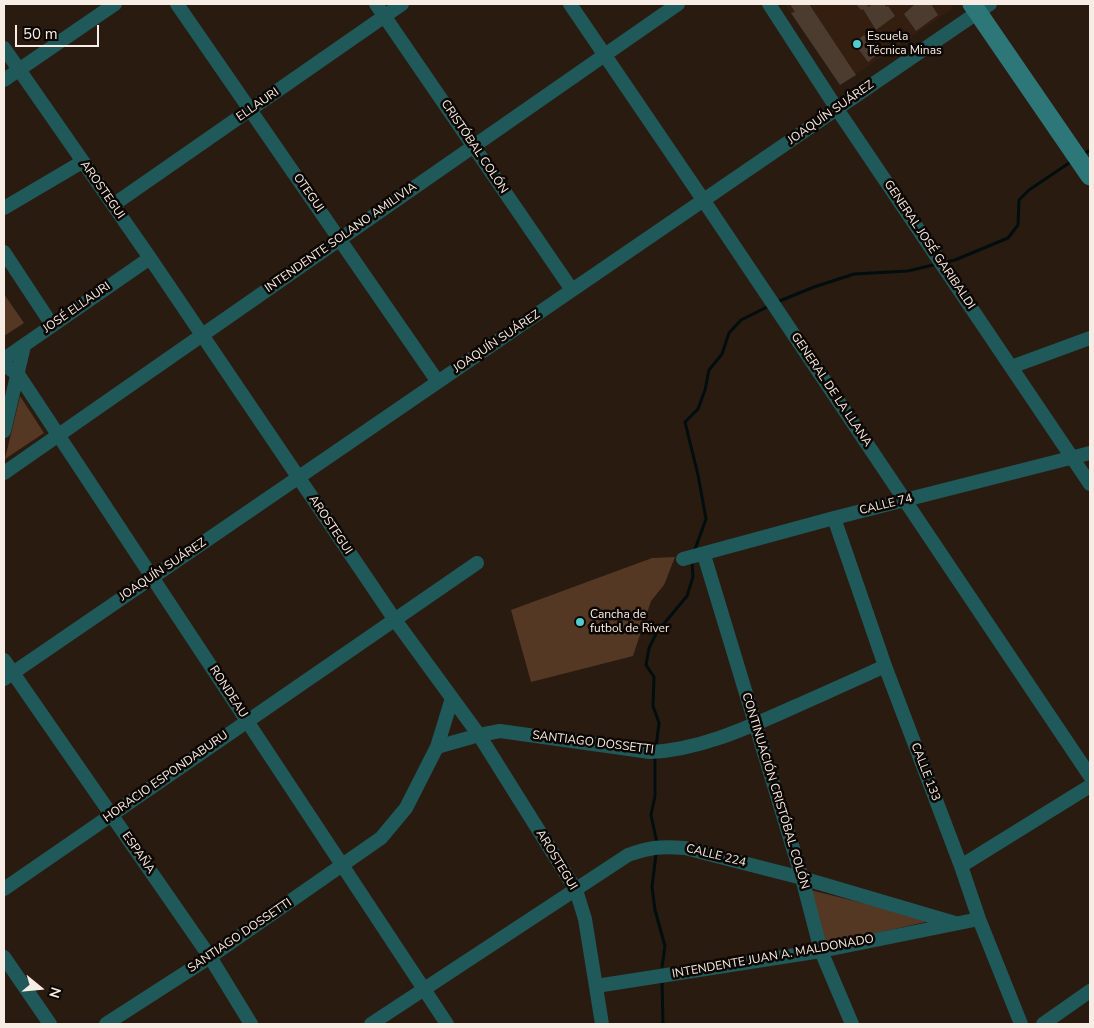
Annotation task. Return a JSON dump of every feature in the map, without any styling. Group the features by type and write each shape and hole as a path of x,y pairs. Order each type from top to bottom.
{"street":[{"path":"4,80 114,4"},
{"name":"OTEGUI","path":"177,4 438,382"},
{"name":"CRISTÓBAL COLÓN","path":"376,4 572,290"},
{"name":"ELLAURI","path":"113,205 402,4"},
{"name":"GENERAL DE LA LLANA","path":"570,4 704,200 1090,776"},
{"name":"INTENDENTE SOLANO AMILIVIA","path":"4,473 678,4"},
{"name":"GENERAL JOSÉ GARIBALDI","path":"769,4 837,109 1090,484"},
{"path":"980,7 1087,172"},
{"name":"JOAQUÍN SUÁREZ","path":"8,676 837,109 980,7"},
{"name":"AROSTEGUI","path":"4,48 150,258 394,620 479,735 576,890 585,918 602,1024"},
{"path":"4,208 82,162"},
{"path":"4,252 52,325"},
{"name":"JOSÉ ELLAURI","path":"4,359 150,258"},
{"path":"1011,367 1090,338"},
{"path":"4,431 24,346"},
{"name":"RONDEAU","path":"4,366 18,374 447,1024"},
{"name":"CALLE 74","path":"694,557 834,518 1090,453"},
{"name":"CALLE 133","path":"834,518 885,666 961,866 978,919 1021,1024"},
{"name":"CONTINUACIÓN CRISTÓBAL COLÓN","path":"694,557 755,725 802,878 821,951 852,1024"},
{"name":"HORACIO ESPONDABURU","path":"4,889 477,563"},
{"name":"ESPAÑA","path":"4,660 8,676 112,815 210,957 252,1024"},
{"name":"SANTIAGO DOSSETTI","path":"437,747 500,731 650,752 688,748 755,725 885,666"},
{"name":"SANTIAGO DOSSETTI","path":"106,1024 210,957 381,838 406,808 437,747 452,698"},
{"path":"961,866 1090,786"},
{"name":"CALLE 224","path":"371,1024 628,855 649,848 666,846 685,848 802,878 955,922"},
{"name":"INTENDENTE JUAN A. MALDONADO","path":"596,986 821,951 955,922 978,919"},
{"path":"4,957 50,1024"},
{"path":"1043,1024 1090,991"}],"shaded area":[{"name":"Escuela Técnica Minas","path":"785,4 953,5 952,9 840,85"},
{"path":"4,294 24,323 4,336"},
{"path":"20,396 44,433 5,459"},
{"name":"Cancha de futbol de River","path":"675,557 664,585 651,601 633,656 531,682 511,610 652,558"},
{"path":"810,890 927,919 930,921 824,945"}],"building":[{"path":"790,4 809,4 856,75 840,85 791,13 795,12"},
{"path":"856,4 870,4 868,7 873,4 887,4 885,5 886,7 888,6 895,16 876,30 863,9 861,10"},
{"path":"915,4 931,4 938,15 916,31 904,14"},
{"path":"864,35 878,54 868,62 854,43"}],"waterway":[{"path":"1082,155 1090,150"},
{"path":"946,262 1008,238 1018,225 1019,200 1029,190 1072,161"},
{"path":"777,302 854,274 908,271 937,264"},
{"path":"694,552 706,519 685,422 698,409 705,390 709,370 722,354 729,333 741,320 769,306"},
{"path":"656,747 659,723 653,706 654,677 646,665 649,648 657,632 687,596 693,577 692,561"},
{"path":"655,755 655,796 651,815 657,843"},
{"path":"656,854 652,887 655,910 665,946 662,967"},
{"path":"662,980 663,1024"}],"place":[{"name":"Escuela Técnica Minas","path":"857,44"},
{"name":"Cancha de futbol de River","path":"580,622"}]}
